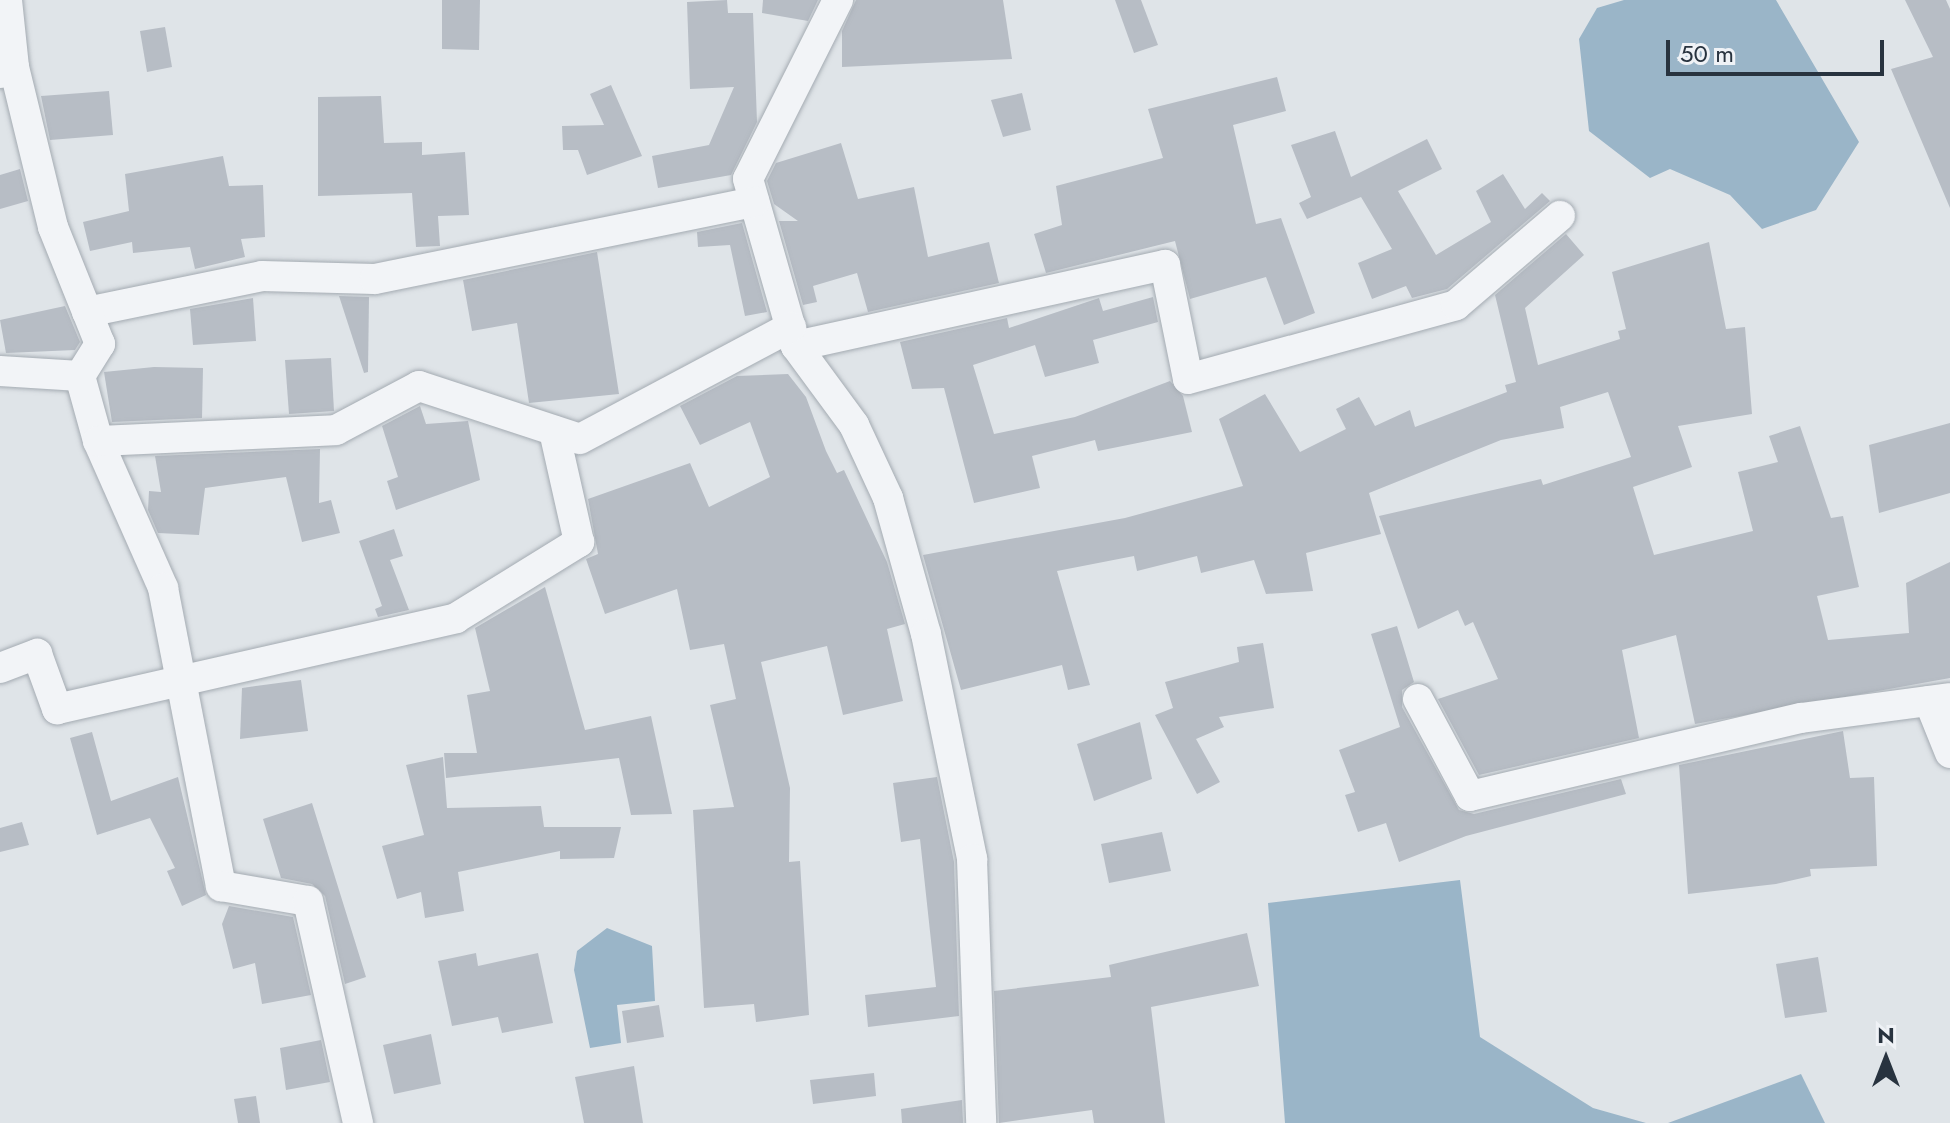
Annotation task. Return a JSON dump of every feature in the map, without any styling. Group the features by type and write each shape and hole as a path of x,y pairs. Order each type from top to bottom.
{"street":[{"path":"7,0 7,70 53,227 100,344 80,376 98,441 163,588 221,886 308,901 358,1123"},
{"path":"838,0 748,179 794,336 854,425 888,498 926,634 972,859 981,1123"},
{"path":"87,312 262,276 375,279 754,202"},
{"path":"98,441 336,430 419,386 580,439 794,336 1165,265 1188,379 1456,305 1560,216"},
{"path":"0,371 80,376"},
{"path":"0,668 37,654 57,709 456,618 579,542 554,431"},
{"path":"1418,699 1470,796 1801,718 1939,699 1950,753"}],"water":[{"path":"1624,0 1776,0 1859,142 1816,210 1762,229 1730,195 1670,169 1650,178 1589,131 1579,39 1597,8"},
{"path":"1460,880 1480,1037 1593,1108 1646,1123 1285,1123 1268,903"},
{"path":"607,928 652,946 655,1001 617,1005 621,1043 590,1048 574,970 577,951"},
{"path":"1801,1074 1825,1123 1668,1123"}],"building":[{"path":"442,0 480,0 479,50 442,49"},
{"path":"727,0 728,13 753,13 757,122 731,175 658,188 652,156 709,145 734,87 690,89 687,2"},
{"path":"763,0 818,0 808,21 762,13"},
{"path":"856,0 1003,0 1012,59 842,67 842,31"},
{"path":"1115,0 1141,0 1158,45 1134,53"},
{"path":"1905,0 1946,0 1950,9 1950,208 1891,69 1933,57"},
{"path":"165,27 172,67 147,72 140,31"},
{"path":"1277,77 1286,111 1233,125 1256,224 1281,218 1315,313 1284,325 1266,277 1190,299 1175,241 1046,273 1034,234 1062,225 1056,186 1163,158 1148,109"},
{"path":"611,85 642,156 587,175 578,150 563,150 562,126 604,125 590,94"},
{"path":"109,91 113,135 50,140 41,96"},
{"path":"1022,93 1031,130 1003,137 991,100"},
{"path":"381,96 384,143 422,142 422,155 465,152 469,215 438,216 440,246 416,247 412,193 318,196 318,97"},
{"path":"1335,131 1351,177 1427,139 1442,169 1398,191 1436,255 1491,222 1476,191 1503,174 1525,209 1542,193 1550,201 1447,289 1412,298 1406,286 1372,299 1358,263 1392,249 1361,197 1307,219 1299,203 1311,197 1291,145"},
{"path":"841,143 858,199 914,187 928,257 989,242 999,283 868,312 857,273 813,286 817,302 803,305 779,221 798,221 774,204 767,181 776,163"},
{"path":"223,156 229,186 263,185 265,237 241,239 245,257 195,269 190,247 133,253 132,242 90,251 83,222 129,211 125,174"},
{"path":"20,169 28,201 0,209 0,175"},
{"path":"742,223 767,312 745,316 730,245 698,247 697,232"},
{"path":"1566,234 1584,255 1525,308 1538,365 1620,339 1618,331 1626,329 1612,272 1709,242 1726,329 1745,327 1752,414 1678,426 1692,467 1633,487 1654,555 1753,531 1738,472 1778,462 1769,436 1800,426 1831,518 1843,516 1859,587 1817,596 1828,640 1909,633 1906,583 1950,562 1950,678 1695,724 1676,635 1622,650 1639,738 1479,775 1438,699 1498,679 1473,622 1465,626 1458,610 1418,629 1379,516 1541,479 1543,485 1631,457 1608,392 1560,407 1564,428 1501,440 1369,493 1381,534 1306,553 1313,591 1266,594 1254,560 1201,573 1197,556 1137,571 1134,556 1057,571 1090,685 1068,690 1062,665 961,690 923,555 1125,518 1243,486 1219,419 1265,394 1300,452 1346,429 1336,409 1359,397 1375,426 1410,410 1415,427 1507,392 1505,385 1516,382 1495,295"},
{"path":"597,252 619,394 529,403 517,323 472,331 463,280"},
{"path":"339,296 369,297 368,372 364,373"},
{"path":"1153,297 1158,322 1093,340 1099,363 1045,377 1035,345 973,365 994,434 1075,417 1170,381 1183,396 1192,432 1098,451 1095,440 1032,456 1040,488 974,503 944,388 912,389 900,342 1007,318 1009,328 1099,298 1103,311"},
{"path":"253,298 256,341 193,345 190,309"},
{"path":"65,306 80,342 75,350 6,353 0,320"},
{"path":"331,358 334,411 289,414 285,360"},
{"path":"154,367 203,368 202,418 112,422 104,372"},
{"path":"788,374 806,397 826,451 837,473 844,470 887,562 905,624 887,629 903,701 843,715 827,646 761,662 790,788 789,862 800,861 809,1015 756,1022 754,1004 704,1008 693,810 734,807 710,705 736,699 724,644 690,650 677,589 605,614 586,559 598,554 588,499 690,463 709,507 770,477 750,422 700,445 680,406 737,376"},
{"path":"420,406 426,424 468,421 480,480 396,510 387,481 398,477 382,426"},
{"path":"1950,423 1950,493 1879,513 1869,445"},
{"path":"320,449 319,503 331,500 340,533 302,542 286,477 205,488 199,535 158,533 148,510 149,491 161,492 155,456"},
{"path":"394,529 403,556 390,560 409,610 378,617 375,609 382,606 359,541"},
{"path":"545,587 585,730 651,716 672,814 631,815 619,758 446,778 444,753 477,753 467,695 490,691 475,628"},
{"path":"1397,626 1414,682 1402,690 1402,707 1459,810 1474,814 1621,779 1626,794 1466,836 1399,862 1386,823 1358,832 1345,795 1355,792 1339,750 1400,727 1371,634"},
{"path":"1263,643 1274,708 1219,717 1224,727 1196,739 1220,782 1197,794 1155,715 1173,708 1165,682 1239,662 1237,647"},
{"path":"301,680 308,731 240,739 242,688"},
{"path":"1140,722 1152,779 1094,801 1077,744"},
{"path":"1843,731 1850,778 1874,777 1877,866 1810,869 1811,876 1776,884 1688,894 1679,765"},
{"path":"92,732 111,801 178,777 206,895 182,906 167,871 175,868 150,818 97,835 70,738"},
{"path":"443,757 447,808 541,806 544,827 621,827 614,858 560,859 560,851 458,872 464,911 425,918 421,892 397,899 382,846 424,835 406,765"},
{"path":"937,777 954,862 959,1016 868,1027 865,995 936,987 920,839 901,842 893,783"},
{"path":"312,803 366,977 345,984 325,896 312,884 281,878 263,819"},
{"path":"22,822 29,845 0,852 0,828"},
{"path":"1162,832 1171,871 1109,883 1101,844"},
{"path":"229,906 293,917 311,995 262,1004 255,963 233,969 222,924"},
{"path":"1247,933 1259,986 1151,1007 1165,1123 1094,1123 1092,1110 999,1123 994,991 1111,977 1109,965"},
{"path":"476,953 478,966 538,953 553,1023 502,1033 498,1017 452,1026 438,961"},
{"path":"1818,957 1827,1012 1785,1018 1776,964"},
{"path":"659,1005 664,1037 627,1043 622,1011"},
{"path":"431,1034 441,1084 394,1094 383,1045"},
{"path":"321,1040 330,1082 286,1090 280,1048"},
{"path":"634,1066 643,1123 584,1123 575,1077"},
{"path":"874,1073 876,1096 813,1104 810,1080"},
{"path":"256,1096 260,1123 238,1123 234,1099"},
{"path":"962,1100 963,1123 902,1123 901,1109"}]}
